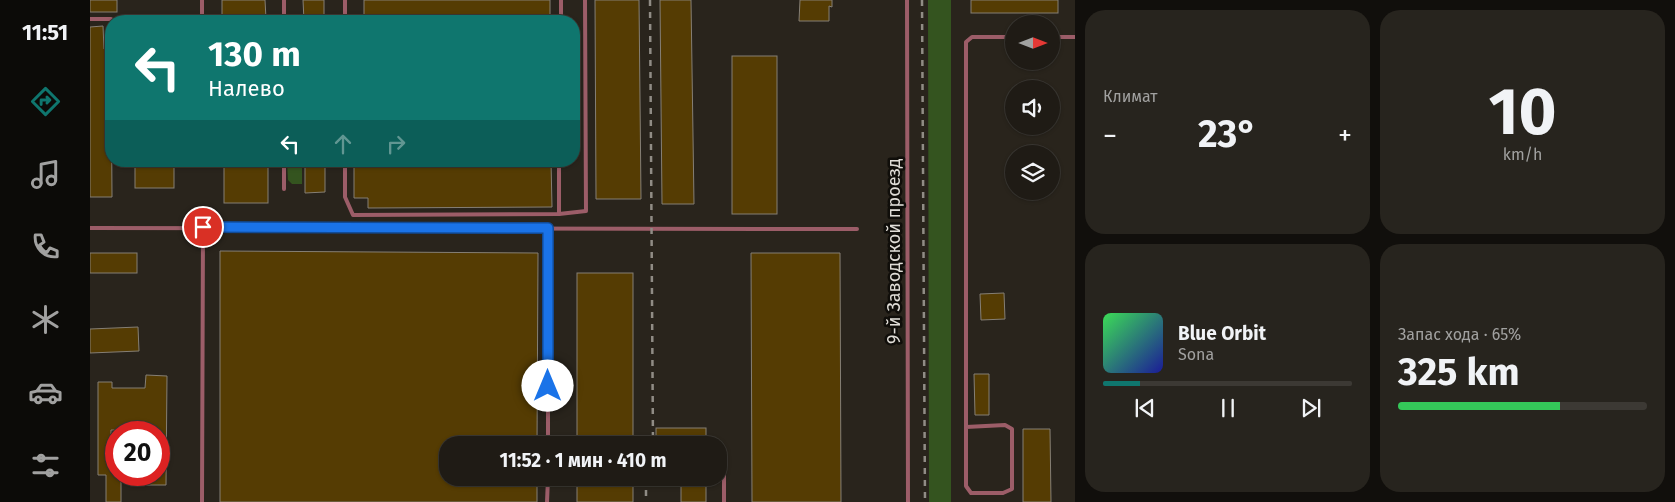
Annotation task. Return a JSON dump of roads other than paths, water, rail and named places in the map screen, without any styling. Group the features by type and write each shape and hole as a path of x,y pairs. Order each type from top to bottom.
{"lane":[{"path":"202,0 202,15"},
{"path":"284,0 284,15"},
{"path":"345,0 345,15"},
{"path":"561,0 561,15"},
{"path":"345,167 345,197 353,215 559,214 586,211 585,0"},
{"name":"9-й Заводской проезд","path":"907,0 908,502"},
{"path":"90,19 105,19"},
{"path":"966,427 1006,425 1012,429 1012,489 1003,493 971,493 966,486 966,427 966,42 972,37 1005,37"},
{"path":"1060,37 1075,37"},
{"path":"284,167 284,189"},
{"path":"559,214 560,167"},
{"path":"202,502 203,227"},
{"path":"90,228 857,229"},
{"path":"548,228 548,436"},
{"path":"548,486 548,502"},
{"path":"724,486 724,502"}],"railway":[{"path":"650,0 653,436"},
{"path":"922,0 925,502"},
{"path":"646,486 646,502"}]}
